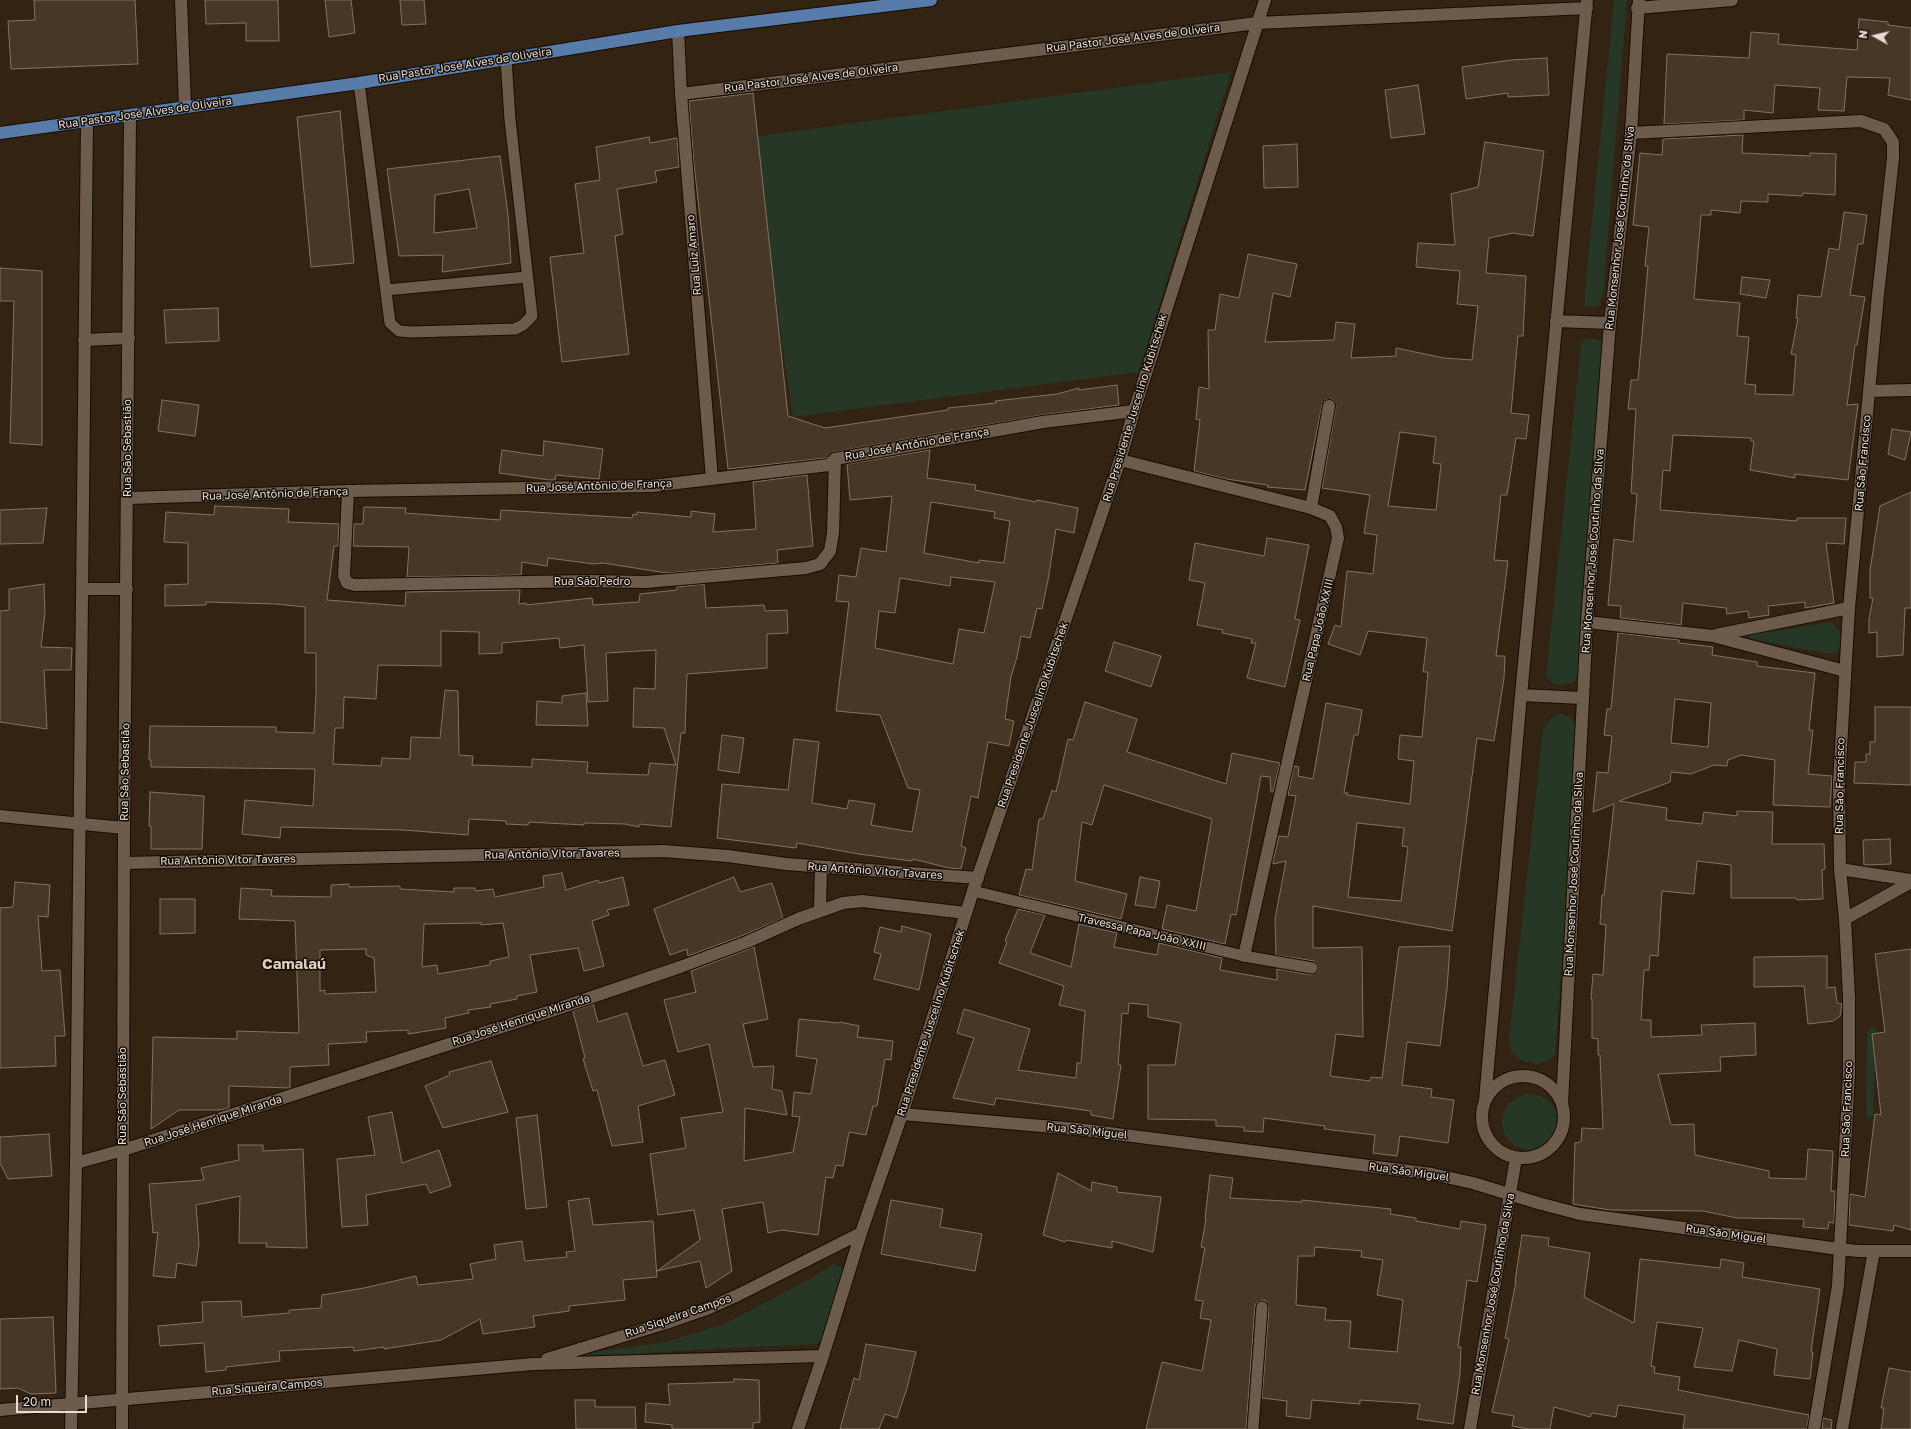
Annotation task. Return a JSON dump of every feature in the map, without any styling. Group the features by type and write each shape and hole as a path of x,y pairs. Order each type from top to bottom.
{"main road":[{"name":"Rua Pastor José Alves de Oliveira","path":"0,133 359,83 678,31 931,0"}],"street":[{"path":"180,0 185,107"},
{"name":"Rua Presidente Juscelino Kubitschek","path":"798,1429 823,1356 861,1233 902,1114 973,891 1120,460 1134,411 1265,0"},
{"path":"1638,4 1732,0"},
{"path":"1485,1100 1492,1090 1501,1082 1512,1077 1524,1076 1535,1078 1546,1083 1555,1091 1562,1103 1564,1118 1561,1132 1554,1144 1543,1153 1530,1158 1516,1158 1504,1154 1494,1147 1487,1137 1482,1125 1482,1113 1485,1100 1521,695 1587,4"},
{"name":"Rua Pastor José Alves de Oliveira","path":"681,94 1257,23 1587,4"},
{"name":"Rua Monsenhor José Coutinho da Silva","path":"1562,1103 1587,622 1610,323 1631,132 1638,4"},
{"name":"Rua Luiz Amaro","path":"678,31 681,94 712,479"},
{"name":"Rua São Sebastião","path":"122,1429 124,828 128,498 130,116"},
{"name":"Rua São Francisco","path":"1631,132 1861,121 1884,129 1893,142 1893,158 1869,391 1845,671 1839,783 1840,869 1845,919 1849,997 1849,1072 1838,1286 1814,1429"},
{"path":"71,1429 76,1164 87,122"},
{"path":"1556,321 1610,323"},
{"path":"84,340 129,338"},
{"path":"1869,391 1911,390"},
{"path":"1311,508 1329,406"},
{"name":"Rua José Antônio de França","path":"128,498 652,486 829,465 835,459 1042,422 1134,411"},
{"name":"Rua São Pedro","path":"348,492 344,576 347,583 355,585 581,581 646,582 806,568 820,564 830,551 833,533 835,459"},
{"name":"Rua Papa João XXIII","path":"1120,460 1311,508 1330,516 1336,527 1338,538 1244,956"},
{"path":"82,589 127,589"},
{"path":"1713,636 1850,608"},
{"path":"1587,622 1713,636 1845,671"},
{"path":"1521,695 1582,698"},
{"path":"0,816 124,828"},
{"name":"Rua Antônio Vitor Tavares","path":"124,863 663,851 728,856 821,867 978,878"},
{"path":"820,910 821,867"},
{"path":"1840,869 1911,881"},
{"path":"1845,919 1911,881"},
{"name":"Rua José Henrique Miranda","path":"76,1164 123,1150 680,967 747,942 820,910 843,903 862,901 966,913"},
{"name":"Rua São Miguel","path":"902,1114 1077,1129 1432,1174 1473,1183 1580,1214 1839,1249 1911,1251"},
{"name":"Rua Monsenhor José Coutinho da Silva","path":"1470,1429 1516,1158"},
{"name":"Rua Siqueira Campos","path":"533,1364 666,1323 709,1308 861,1233"},
{"path":"1842,1429 1874,1251"},
{"name":"Rua Siqueira Campos","path":"0,1410 533,1364 823,1356"}],"lane":[{"path":"359,83 390,323 399,331 515,329 523,326 532,316 510,120 506,59"},
{"path":"386,290 528,277"},
{"name":"Travessa Papa João XXIII","path":"973,891 1244,956 1312,968"},
{"path":"1253,1429 1262,1307"}],"green space":[{"path":"1614,0 1627,0 1603,295 1598,306 1591,307 1585,306 1584,300"},
{"path":"1231,72 1139,372 793,417 752,137"},
{"path":"1586,338 1596,339 1603,344 1582,666 1578,678 1572,683 1561,685 1551,682 1546,676 1581,345"},
{"path":"1830,622 1837,627 1842,637 1840,647 1837,652 1828,654 1751,639 1748,636 1751,633 1770,632"},
{"path":"1560,714 1569,716 1579,729 1555,1055 1548,1060 1537,1064 1519,1060 1512,1052 1509,1040 1543,729 1551,718"},
{"path":"1871,1027 1876,1028 1873,1115 1869,1118 1866,1116 1867,1031"},
{"path":"1524,1094 1536,1094 1546,1098 1554,1106 1558,1116 1558,1128 1554,1138 1546,1146 1536,1150 1524,1150 1514,1146 1506,1138 1502,1128 1502,1116 1506,1106 1514,1098"},
{"path":"833,1264 842,1267 845,1273 823,1339 817,1344 707,1349 572,1358 577,1354 667,1342 726,1323 813,1277"}],"building":[{"path":"34,0 135,0 138,64 11,69 8,21 35,20"},
{"path":"205,0 278,0 279,41 246,41 246,23 206,24"},
{"path":"325,0 351,0 355,33 329,37"},
{"path":"400,0 424,0 426,24 402,25"},
{"path":"1859,19 1888,22 1888,25 1911,28 1911,100 1888,95 1890,78 1847,77 1844,111 1818,110 1820,88 1775,85 1773,113 1744,110 1744,120 1664,124 1667,54 1749,58 1751,32 1779,34 1778,44 1857,50"},
{"path":"1547,58 1549,95 1508,97 1508,93 1466,99 1462,67 1511,60"},
{"path":"1418,85 1425,134 1391,138 1385,90"},
{"path":"753,93 788,416 825,428 948,410 948,408 996,403 995,401 1057,394 1079,388 1079,390 1117,385 1119,405 1042,415 834,452 826,458 728,469 694,164 689,101"},
{"path":"340,111 354,263 311,267 297,117"},
{"path":"1743,135 1742,153 1810,156 1810,153 1836,154 1835,195 1803,193 1802,196 1768,194 1768,202 1741,201 1740,213 1711,210 1711,215 1701,215 1694,299 1740,303 1737,336 1749,337 1745,384 1756,385 1755,394 1793,395 1796,355 1791,354 1798,318 1796,318 1798,295 1821,297 1829,248 1839,250 1844,212 1867,215 1863,244 1858,244 1850,295 1865,297 1857,345 1855,345 1847,405 1858,404 1848,480 1795,474 1795,478 1750,470 1754,441 1751,441 1751,438 1673,435 1670,471 1663,470 1660,510 1797,521 1797,518 1846,518 1844,544 1826,543 1834,603 1805,608 1805,602 1768,606 1769,615 1749,618 1748,611 1727,614 1726,608 1683,603 1681,625 1620,618 1621,606 1608,605 1614,539 1633,542 1637,494 1631,493 1636,409 1628,409 1631,380 1638,380 1648,266 1645,266 1649,227 1633,225 1640,153 1662,155 1663,139"},
{"path":"649,137 650,143 677,138 679,167 655,171 657,182 617,189 623,234 615,236 629,354 562,362 550,257 584,253 575,184 600,180 596,147"},
{"path":"1485,142 1544,151 1533,236 1513,233 1489,238 1486,273 1526,276 1523,336 1518,336 1511,413 1529,415 1526,439 1516,438 1507,495 1501,495 1494,560 1508,561 1496,656 1505,656 1504,678 1494,741 1477,738 1452,931 1313,906 1313,948 1362,947 1363,1037 1336,1034 1330,1076 1370,1081 1371,1077 1382,1078 1399,947 1450,946 1447,989 1440,1046 1407,1042 1402,1085 1432,1089 1431,1097 1454,1100 1448,1143 1400,1136 1397,1156 1373,1153 1375,1135 1324,1129 1325,1126 1264,1118 1263,1132 1244,1131 1244,1127 1216,1126 1216,1120 1148,1119 1148,1065 1175,1065 1181,1023 1148,1017 1148,1005 1129,1003 1128,1014 1122,1013 1118,1065 1121,1065 1113,1119 1091,1115 1091,1111 996,1098 994,1105 953,1098 974,1038 957,1033 964,1009 1030,1029 1018,1070 1076,1078 1077,1063 1081,1063 1085,1011 1059,1005 1064,986 999,963 1007,942 1005,941 1018,909 1045,915 1030,953 1071,967 1079,924 1117,933 1114,947 1157,955 1159,943 1222,958 1220,970 1277,980 1277,969 1311,975 1318,972 1318,965 1314,961 1276,955 1275,919 1286,861 1273,864 1273,861 1279,836 1288,837 1296,796 1288,795 1294,766 1299,767 1298,776 1313,779 1326,703 1362,710 1358,735 1354,735 1344,793 1348,793 1347,795 1410,804 1414,761 1398,759 1400,735 1422,737 1428,672 1423,672 1427,638 1368,631 1360,655 1328,644 1335,625 1341,627 1347,571 1373,574 1377,535 1364,533 1370,495 1322,488 1336,407 1333,400 1326,399 1322,405 1305,490 1267,487 1268,485 1226,479 1194,471 1200,420 1196,419 1199,387 1209,389 1208,330 1215,330 1220,294 1239,298 1248,254 1297,264 1290,297 1273,293 1265,342 1334,340 1336,322 1355,324 1351,358 1396,356 1396,348 1444,358 1472,360 1478,306 1457,304 1460,271 1416,267 1418,243 1455,245 1451,194 1478,187","holes":["1400,432 1436,437 1433,463 1441,464 1436,510 1388,506","1357,823 1404,828 1402,846 1408,847 1401,901 1348,897"]},
{"path":"1297,144 1298,187 1264,188 1263,146"},
{"path":"500,156 508,214 511,263 442,272 443,255 399,256 387,169","holes":["469,189 477,228 434,233 435,195"]},
{"path":"0,268 42,271 42,445 10,443 14,301 0,301"},
{"path":"1742,277 1770,280 1766,298 1740,294"},
{"path":"218,308 219,341 166,343 164,310"},
{"path":"162,400 199,405 195,436 158,431"},
{"path":"1892,429 1911,432 1905,460 1888,454"},
{"path":"544,441 603,449 599,479 556,475 555,480 549,480 499,473 502,450 543,456"},
{"path":"930,450 927,478 976,485 975,490 1036,502 1037,500 1078,508 1074,533 1056,529 1042,609 1037,608 1030,638 1021,636 1011,677 1005,719 1014,721 1009,746 988,742 978,798 971,796 961,846 966,848 961,869 949,868 913,859 912,861 859,854 797,843 796,848 717,838 722,784 788,790 794,739 819,742 812,803 847,809 849,800 875,804 871,825 912,832 920,790 908,788 880,715 836,711 849,602 836,601 839,575 856,577 861,548 886,552 892,496 850,500 847,464","holes":["931,502 995,512 994,518 1010,521 1004,563 979,560 979,563 924,553","951,577 995,582 984,633 959,629 953,664 875,648 879,611 895,613 900,578 950,586"]},
{"path":"807,475 813,546 777,550 778,563 667,573 603,563 594,564 548,558 547,566 522,562 521,575 407,577 409,547 353,546 354,524 363,524 364,507 406,508 405,513 500,520 501,510 632,518 633,514 637,515 637,512 691,517 691,511 715,514 713,532 756,529 753,482"},
{"path":"1911,492 1911,608 1905,608 1903,655 1877,657 1877,632 1869,633 1869,619 1873,598 1870,598 1870,570 1880,506"},
{"path":"215,506 289,509 288,522 339,524 338,546 334,546 327,600 405,606 406,592 520,590 519,604 526,603 526,605 592,598 593,605 639,602 640,594 677,590 677,587 704,584 706,608 764,605 765,611 787,610 788,633 767,634 767,668 687,674 685,733 681,733 671,827 639,824 639,827 625,824 584,823 584,825 529,822 528,825 506,824 506,821 469,819 468,835 403,830 281,827 280,838 242,834 245,800 313,806 315,769 151,767 151,760 149,760 150,726 276,727 276,732 314,733 316,653 305,653 305,607 276,604 206,602 206,605 165,606 165,585 188,584 188,543 164,542 166,512 214,515","holes":["441,631 479,632 479,654 502,653 502,643 559,638 560,648 584,645 588,702 608,701 606,653 656,650 655,689 634,688 633,727 664,728 676,765 650,763 648,775 587,773 588,762 532,759 532,767 472,765 473,756 459,755 458,691 445,690 440,738 411,737 410,759 382,758 381,766 333,764 335,728 343,728 344,697 376,699 378,665 441,666"]},
{"path":"47,508 43,543 0,544 0,510"},
{"path":"1267,538 1309,545 1295,619 1300,620 1285,687 1247,678 1256,643 1251,643 1252,639 1222,633 1223,630 1197,625 1205,583 1189,580 1195,543 1264,556"},
{"path":"44,584 45,613 41,647 72,648 71,670 44,670 47,729 0,722 0,611 9,610 9,589"},
{"path":"1618,633 1679,640 1679,643 1713,647 1712,655 1757,662 1757,666 1815,673 1809,730 1813,730 1808,774 1832,776 1830,807 1773,805 1775,760 1741,755 1728,760 1727,766 1714,765 1691,774 1671,772 1670,782 1619,801 1667,808 1666,820 1702,824 1704,812 1737,816 1737,811 1773,812 1772,844 1824,844 1825,869 1822,870 1823,899 1797,900 1796,898 1731,898 1731,865 1697,861 1694,894 1662,891 1658,956 1650,955 1649,970 1644,970 1641,1020 1651,1020 1651,1037 1702,1035 1701,1025 1755,1023 1756,1055 1720,1057 1721,1071 1658,1074 1671,1125 1694,1124 1695,1155 1769,1171 1769,1178 1806,1179 1808,1149 1833,1151 1831,1191 1835,1191 1834,1223 1829,1222 1828,1229 1803,1227 1804,1219 1737,1218 1703,1211 1610,1210 1573,1204 1575,1143 1581,1142 1582,1128 1603,1129 1600,1055 1598,1055 1598,1039 1592,1038 1591,999 1593,974 1603,975 1606,925 1600,924 1602,895 1604,895 1614,804 1593,812 1597,772 1608,773 1612,736 1604,735 1607,709 1611,709","holes":["1675,699 1711,703 1708,747 1671,743"]},
{"path":"1114,642 1161,656 1151,687 1105,671"},
{"path":"586,693 588,726 536,725 537,701 562,703 562,696"},
{"path":"1085,702 1137,719 1127,752 1226,784 1232,753 1280,763 1273,792 1271,792 1270,777 1261,776 1236,915 1231,914 1225,944 1162,929 1167,905 1196,911 1212,819 1104,785 1092,825 1082,822 1075,881 1127,894 1121,919 1019,895 1026,869 1032,870 1039,819 1043,819 1052,790 1056,792 1068,739 1073,740"},
{"path":"1875,707 1911,707 1911,785 1854,783 1855,762 1866,762 1866,754 1870,754 1870,742 1875,742"},
{"path":"722,735 744,738 739,773 718,770"},
{"path":"150,792 204,796 202,849 151,849 151,826 149,826"},
{"path":"1890,839 1891,864 1864,865 1863,840"},
{"path":"562,873 566,890 598,880 599,883 623,877 629,905 607,910 609,915 592,921 604,966 584,971 578,948 530,955 537,992 517,996 517,999 490,1004 491,1007 468,1010 469,1013 445,1018 446,1028 408,1034 408,1030 366,1032 367,1042 328,1044 329,1065 290,1067 290,1088 229,1086 229,1108 220,1110 179,1110 151,1129 153,1037 237,1039 237,1031 299,1033 295,921 239,919 241,888 272,890 271,896 331,897 331,885 349,884 349,887 400,886 400,889 454,892 454,888 475,888 475,891 493,889 495,897 544,887 543,876","holes":["481,923 481,925 503,923 509,957 490,961 490,965 438,974 437,965 422,967 424,924","366,949 366,955 374,958 376,992 325,994 325,990 320,991 320,950"]},
{"path":"734,877 740,892 772,883 783,918 744,935 688,956 687,949 670,955 654,909"},
{"path":"1140,877 1160,881 1155,908 1135,905"},
{"path":"15,882 50,885 48,917 38,916 42,971 60,970 65,1036 55,1036 56,1066 0,1068 0,908 13,907"},
{"path":"160,899 195,899 195,933 160,934"},
{"path":"902,926 931,934 919,990 874,979 881,954 874,952 880,927 901,932"},
{"path":"754,947 768,1019 743,1024 753,1067 774,1066 772,1089 782,1091 787,1115 745,1108 744,1161 793,1152 800,1117 792,1116 794,1092 811,1094 817,1059 796,1056 799,1019 840,1022 859,1026 857,1037 893,1041 891,1060 885,1059 877,1106 873,1106 866,1135 849,1132 843,1166 836,1165 833,1178 826,1177 818,1235 782,1230 768,1233 763,1202 722,1209 732,1271 706,1288 700,1261 657,1271 700,1240 694,1210 658,1215 650,1154 686,1148 681,1118 723,1112 709,1044 678,1052 664,1000 696,992 691,971"},
{"path":"1911,949 1911,1230 1894,1225 1893,1231 1849,1225 1850,1194 1865,1197 1875,1114 1881,1115 1872,1034 1885,1032 1875,954"},
{"path":"1827,956 1827,988 1835,987 1837,1003 1842,1004 1840,1016 1833,1021 1808,1024 1804,986 1754,987 1754,957"},
{"path":"593,1004 598,1022 627,1013 643,1066 665,1060 675,1095 638,1106 643,1142 612,1146 597,1090 593,1091 583,1059 585,1058 573,1011"},
{"path":"491,1061 508,1112 443,1128 425,1086 450,1075 449,1072"},
{"path":"392,1112 402,1163 439,1150 451,1186 430,1193 426,1184 366,1195 368,1225 342,1227 337,1159 375,1155 368,1117"},
{"path":"537,1115 547,1207 526,1209 516,1118"},
{"path":"49,1134 52,1176 8,1179 0,1163 0,1137"},
{"path":"238,1145 263,1145 263,1151 303,1149 307,1248 266,1247 267,1243 239,1243 240,1196 196,1205 199,1244 196,1266 177,1263 175,1278 153,1276 158,1232 153,1233 149,1184 204,1180 201,1168 239,1160"},
{"path":"1058,1173 1091,1191 1092,1182 1117,1187 1117,1192 1161,1197 1153,1252 1112,1241 1112,1248 1066,1240 1065,1242 1043,1235"},
{"path":"1210,1175 1233,1178 1230,1198 1302,1202 1302,1200 1391,1209 1390,1214 1416,1218 1416,1221 1460,1229 1461,1221 1486,1225 1477,1282 1467,1280 1458,1347 1461,1347 1460,1374 1453,1424 1417,1419 1420,1404 1360,1400 1360,1404 1312,1400 1310,1419 1286,1416 1287,1401 1262,1398 1269,1308 1266,1301 1262,1300 1256,1303 1255,1306 1246,1429 1146,1429 1162,1362 1202,1371 1211,1320 1200,1318 1203,1301 1195,1300 1205,1248 1201,1247","holes":["1315,1247 1362,1251 1361,1257 1383,1260 1377,1295 1403,1300 1397,1352 1349,1348 1351,1321 1325,1320 1326,1308 1296,1305 1298,1256 1314,1256"]},
{"path":"589,1198 593,1225 653,1221 657,1277 623,1280 625,1300 569,1306 569,1311 533,1316 535,1327 483,1334 480,1319 441,1340 384,1349 384,1347 354,1351 353,1347 279,1351 280,1361 226,1367 226,1370 206,1372 204,1343 160,1346 158,1326 203,1322 202,1302 241,1301 242,1317 289,1313 289,1310 321,1308 322,1295 364,1288 416,1276 418,1285 473,1279 470,1264 496,1259 494,1245 522,1241 525,1261 567,1257 566,1252 575,1251 568,1201"},
{"path":"891,1200 943,1209 940,1227 982,1234 975,1271 881,1254"},
{"path":"1522,1235 1549,1238 1548,1246 1590,1253 1584,1297 1634,1323 1640,1259 1720,1268 1721,1259 1744,1263 1742,1277 1820,1289 1811,1352 1813,1352 1810,1379 1774,1375 1777,1349 1739,1340 1732,1371 1694,1367 1703,1328 1657,1322 1651,1366 1655,1367 1654,1373 1680,1377 1678,1390 1809,1415 1807,1429 1683,1429 1685,1415 1618,1405 1616,1417 1592,1413 1590,1417 1554,1407 1550,1429 1529,1429 1512,1426 1514,1416 1492,1412 1509,1339 1505,1338 1516,1281"},
{"path":"53,1317 56,1393 31,1394 18,1388 0,1389 0,1319"},
{"path":"866,1344 916,1352 907,1388 897,1418 885,1414 879,1429 840,1429 854,1378 859,1380"},
{"path":"1889,1368 1911,1372 1911,1429 1881,1429 1884,1408 1881,1408"},
{"path":"734,1379 759,1380 760,1422 753,1423 753,1429 672,1429 672,1425 645,1422 646,1403 670,1405 668,1384 734,1382"},
{"path":"575,1400 595,1400 595,1407 635,1407 636,1429 576,1429"},
{"path":"1823,1418 1832,1420 1831,1429 1822,1429"}],"district":[{"name":"Camalaú","path":"294,964"}]}
